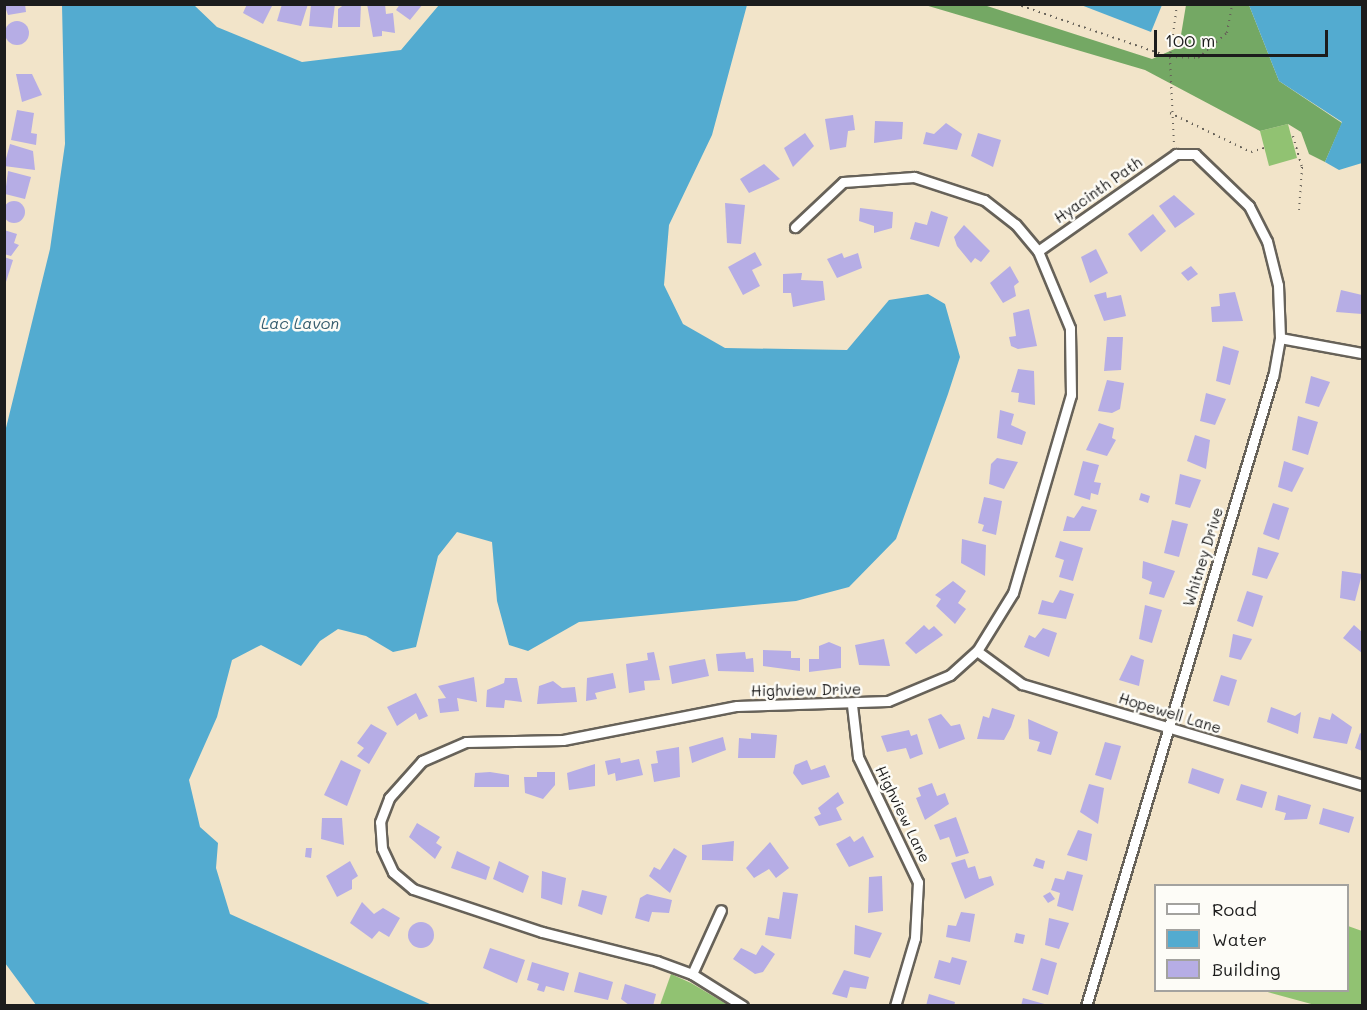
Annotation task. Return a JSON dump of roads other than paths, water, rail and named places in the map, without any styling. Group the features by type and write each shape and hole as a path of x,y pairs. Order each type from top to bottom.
{"street":[{"name":"Hyacinth Path","path":"1038,251 1176,154"},
{"name":"Whitney Drive","path":"1086,1005 1280,338 1278,285 1267,241 1249,206 1214,167 1196,154 1176,154"},
{"name":"Highview Drive","path":"743,1005 692,974 413,889 393,872 382,848 380,822 389,798 422,761 466,742 563,740 737,706 852,705 920,691 977,651 1014,593 1071,395 1070,328 1038,251 1015,224 984,200 914,177 843,182 795,227"},
{"path":"1280,338 1362,353"},
{"name":"Hopewell Lane","path":"977,651 1022,684 1362,785"},
{"name":"Highview Lane","path":"852,705 858,757 918,882 915,938 895,1005"},
{"path":"692,974 721,910"}],"water":[{"path":"1162,4 1151,32 1081,5"},
{"name":"Lac Lavon","path":"62,5 194,5 217,27 302,62 401,50 439,5 747,5 712,135 669,225 664,285 683,324 725,348 847,350 889,300 928,294 945,304 960,357 948,394 896,539 849,587 796,601 579,622 528,651 509,645 497,601 492,542 457,532 438,556 416,647 393,652 366,636 338,629 320,641 301,666 261,645 232,660 217,717 189,780 200,827 218,843 216,868 230,914 432,1005 36,1005 5,963 5,432 50,249 65,144"},
{"path":"1249,5 1362,5 1362,163 1339,170 1325,162 1342,122 1279,81"}]}
